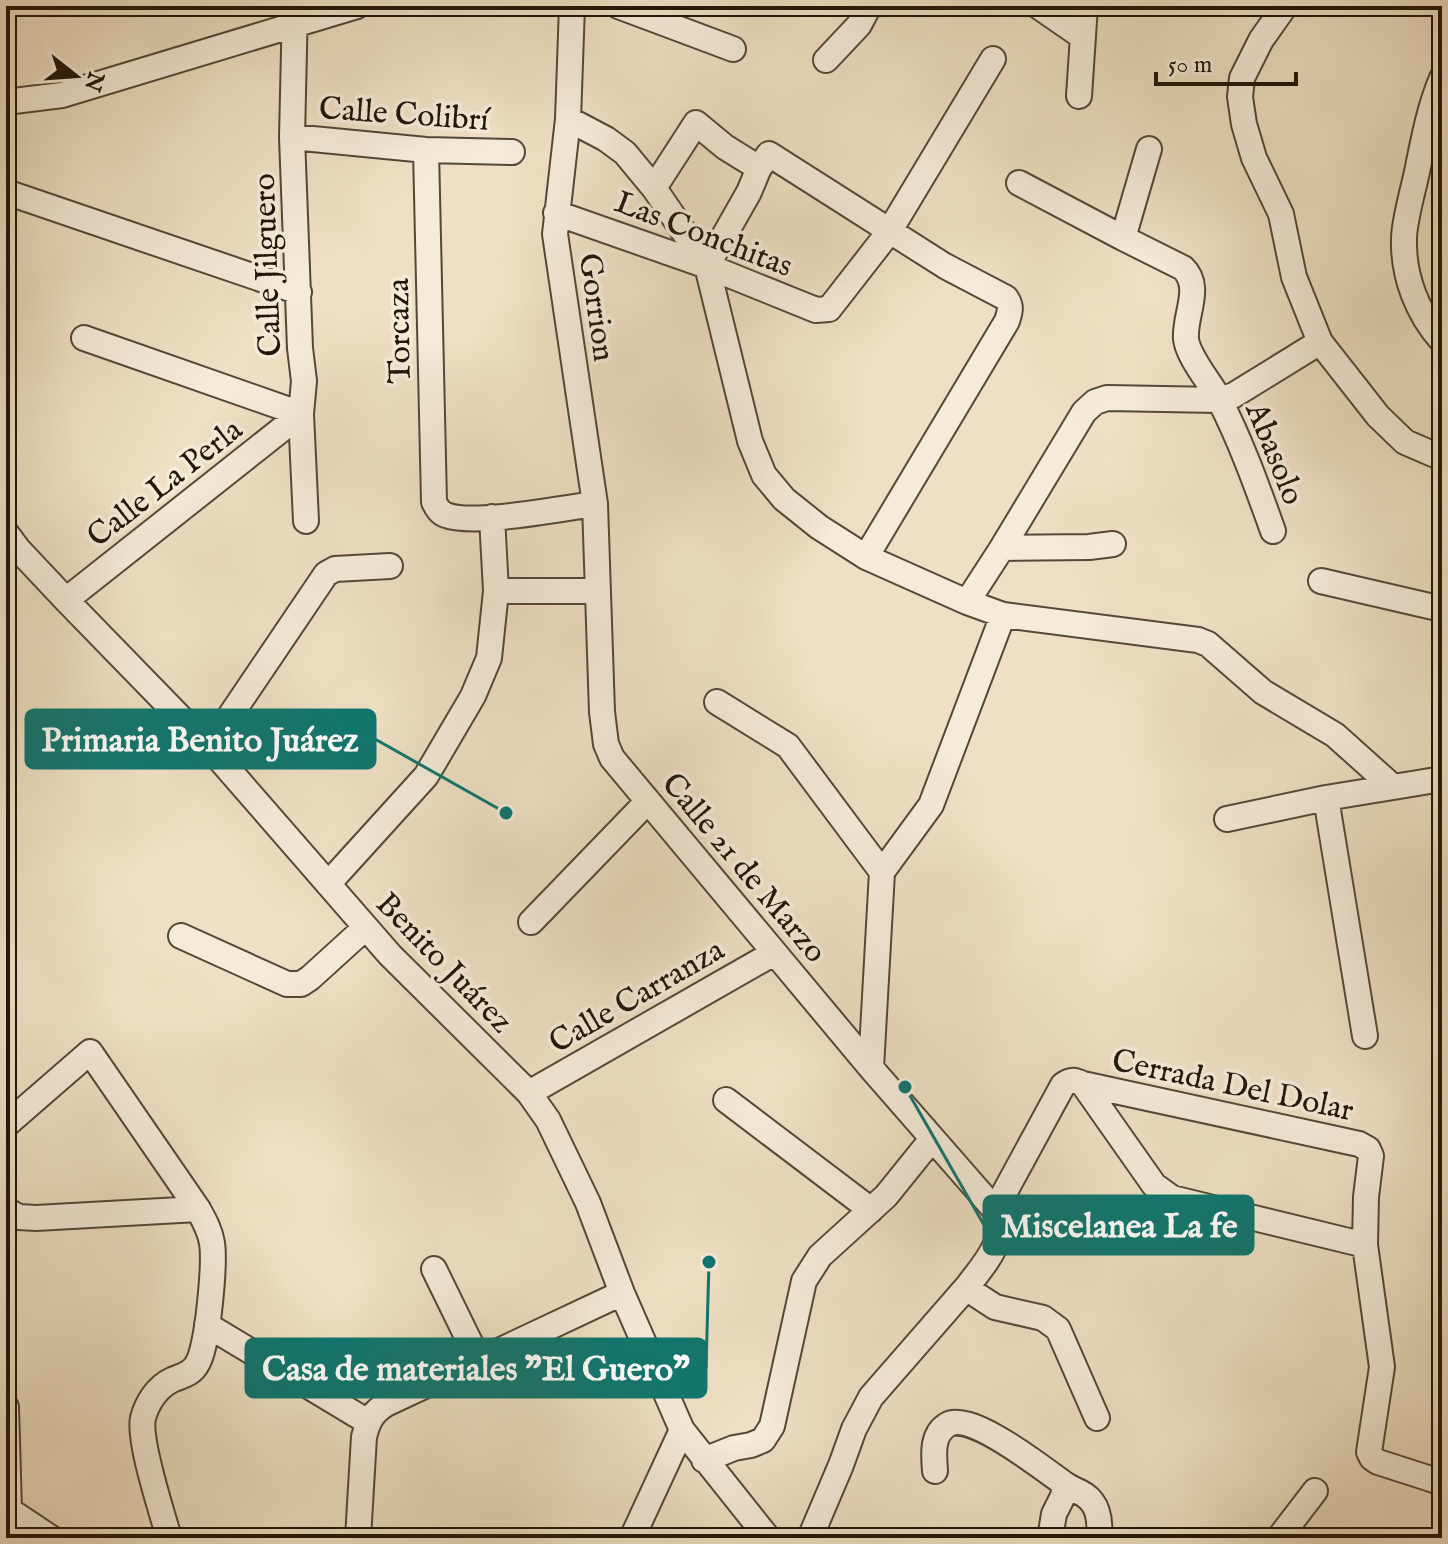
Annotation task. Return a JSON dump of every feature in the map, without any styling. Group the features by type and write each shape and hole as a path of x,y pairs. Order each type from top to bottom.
{"street":[{"path":"6,102 62,95 295,15 357,6"},
{"name":"Gorrion","path":"572,6 568,119 555,234 595,504"},
{"path":"618,6 733,49"},
{"path":"826,60 859,25 869,6"},
{"path":"1038,6 1083,37"},
{"path":"1079,96 1085,6"},
{"path":"1285,6 1261,40 1242,78 1240,97 1254,158 1281,214 1294,277 1320,342 1378,416 1405,442 1442,458"},
{"name":"Calle Jilguero","path":"295,15 292,137 304,381 301,414 306,521"},
{"path":"889,232 993,59"},
{"path":"1442,78 1426,130 1404,238 1407,280 1422,312 1442,341"},
{"path":"568,119 617,146 654,188 707,266 750,441 764,475 784,499 819,527 866,557 1003,615 1198,640 1208,644 1263,692 1343,741 1393,787"},
{"path":"654,188 696,123 725,147 764,161 1006,298 1010,304 1007,321 866,557"},
{"name":"Calle Colibrí","path":"292,137 426,150 512,152"},
{"path":"1019,183 1123,238 1149,149"},
{"name":"Torcaza","path":"426,150 434,502 445,515 492,517"},
{"path":"707,266 764,161"},
{"path":"6,192 299,292"},
{"name":"Las Conchitas","path":"556,213 707,266 816,310 829,309 889,232"},
{"name":"Abasolo","path":"1123,238 1191,275 1186,339 1219,400 1273,531"},
{"path":"84,338 301,414"},
{"path":"967,602 1084,412 1095,402 1107,398 1219,400 1234,395 1320,342"},
{"name":"Calle La Perla","path":"66,600 301,414"},
{"path":"328,884 426,776 473,696 489,658 496,591 492,517 595,504"},
{"name":"Calle 21 de Marzo","path":"595,504 602,712 606,744 612,758 871,1068 995,1210"},
{"path":"1002,548 1113,544"},
{"name":"Benito Juárez","path":"10,550 66,600 209,747 365,928 529,1093 548,1120 588,1203 622,1293 682,1430 768,1538"},
{"path":"209,747 326,574 335,569 390,566"},
{"path":"1321,581 1442,609"},
{"path":"496,591 598,591"},
{"path":"871,1068 882,872 931,805 1003,615"},
{"path":"717,702 788,746 882,872"},
{"path":"1227,819 1326,798 1442,779"},
{"path":"1326,798 1365,1036"},
{"path":"531,922 648,801"},
{"path":"181,936 287,984 301,984 365,928"},
{"name":"Calle Carranza","path":"529,1093 774,953"},
{"path":"6,1125 90,1052 198,1209 208,1229 212,1244 205,1342 197,1365 184,1376 160,1387 148,1405 142,1422 144,1444 169,1538"},
{"path":"810,1538 854,1429 871,1397 977,1294 998,1237 995,1210 1063,1085 1076,1080 1083,1084 1154,1185 1172,1198 1365,1245 1382,1367 1369,1452 1378,1462 1442,1484"},
{"name":"Cerrada Del Dolar","path":"1083,1084 1359,1144 1368,1149 1371,1156 1365,1245"},
{"path":"726,1100 871,1210"},
{"path":"704,1460 763,1440 772,1426 804,1281 820,1256 886,1196 932,1139"},
{"path":"6,1210 19,1217 36,1218 198,1209"},
{"path":"434,1269 479,1361"},
{"path":"358,1538 364,1437 374,1412 622,1293"},
{"path":"977,1294 995,1307 1043,1318 1058,1329 1097,1418"},
{"path":"207,1325 368,1422"},
{"path":"6,1407 7,1511 51,1538"},
{"path":"935,1471 934,1445 947,1425 958,1422 983,1429 1061,1479 1065,1485 1090,1498 1096,1508 1099,1538"},
{"path":"632,1538 682,1430"},
{"path":"1050,1538 1054,1514 1065,1485"},
{"path":"1279,1538 1315,1491"}],"place":[{"name":"Primaria Benito Juárez","path":"506,813"},
{"name":"Miscelanea La fe","path":"905,1087"},
{"name":"Casa de materiales \"El Guero\"","path":"709,1262"}]}
